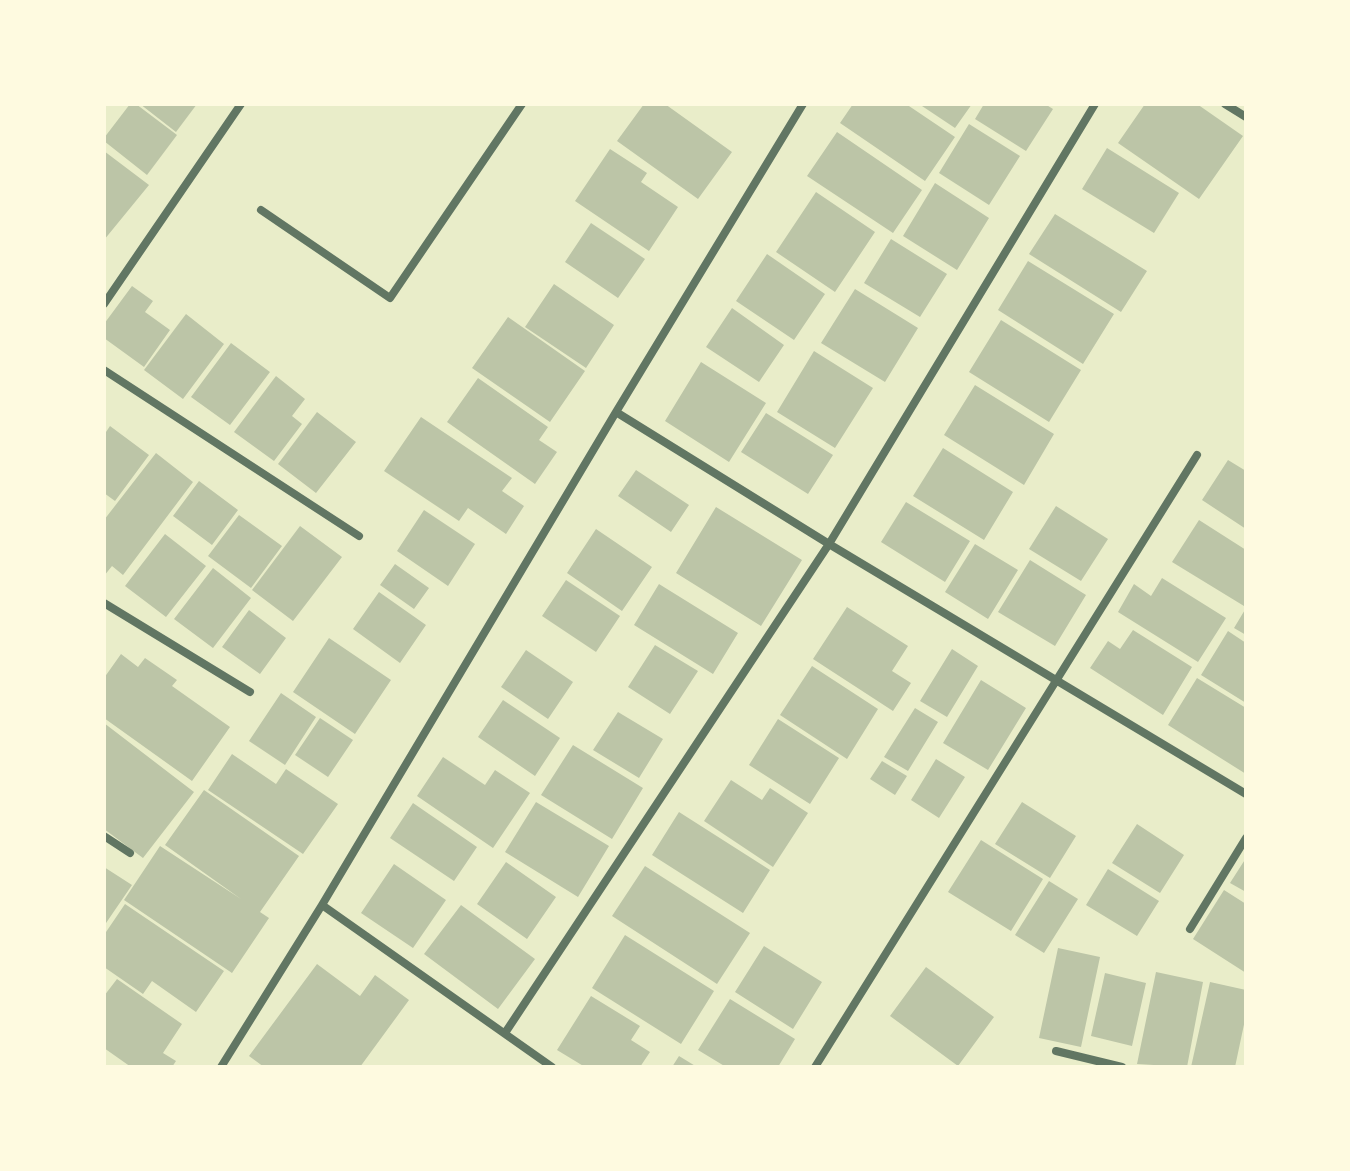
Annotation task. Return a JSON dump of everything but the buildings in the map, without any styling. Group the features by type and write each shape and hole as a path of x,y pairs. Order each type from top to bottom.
{"street":[{"path":"104,304 241,104"},
{"path":"261,210 390,298 522,104"},
{"path":"221,1067 322,905 803,104"},
{"path":"505,1033 829,544 1095,104"},
{"path":"1225,104 1246,117"},
{"path":"104,370 359,536"},
{"path":"616,412 829,544 1246,794"},
{"path":"815,1067 1197,455"},
{"path":"104,603 250,692"},
{"path":"104,836 130,853"},
{"path":"1190,929 1246,838"},
{"path":"322,905 552,1067"},
{"path":"1056,1051 1122,1067"}]}
